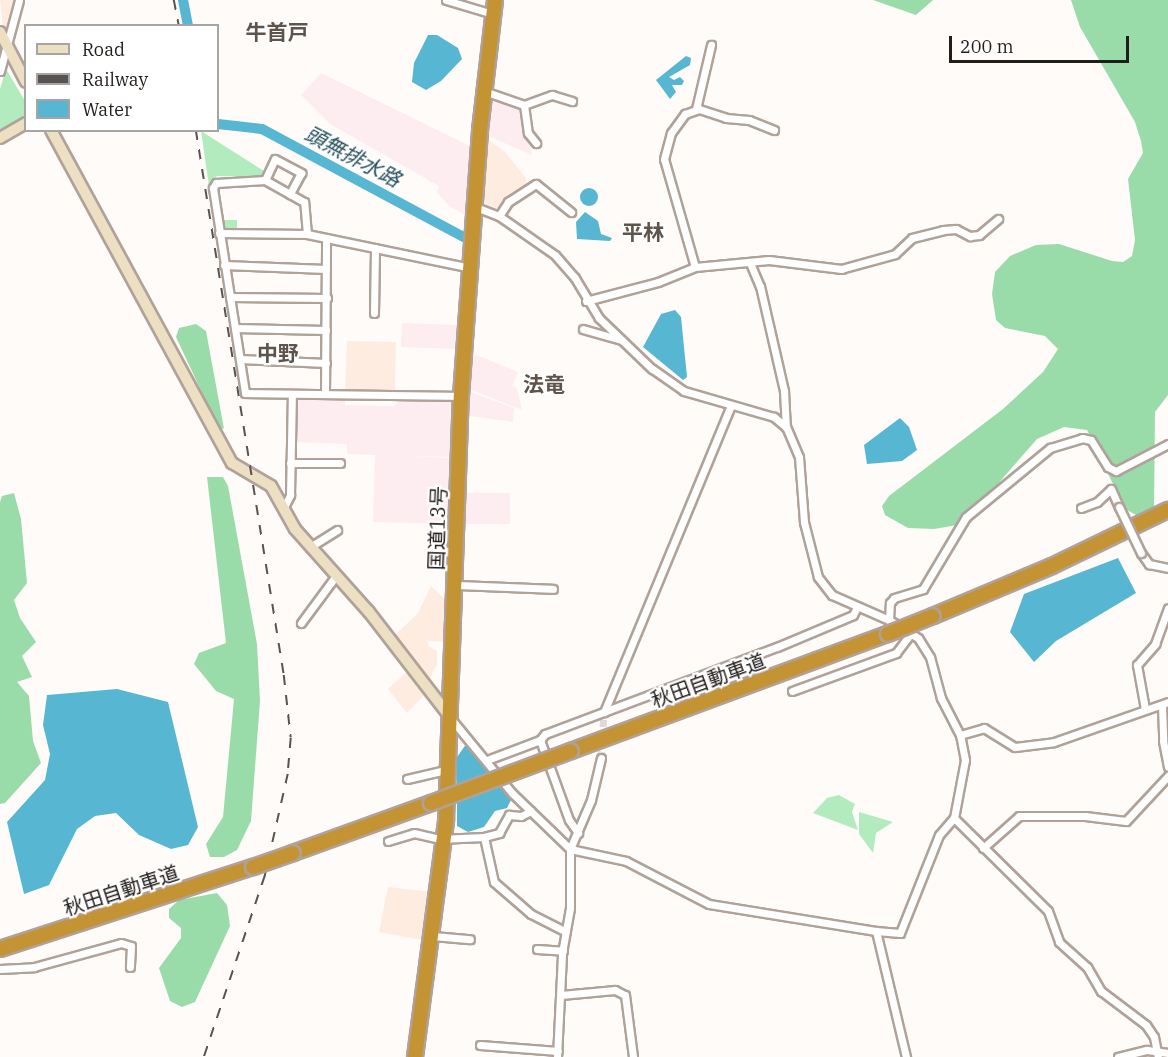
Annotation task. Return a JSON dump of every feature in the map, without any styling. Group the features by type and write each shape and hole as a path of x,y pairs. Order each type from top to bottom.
{"highway":[{"name":"国道13号","path":"415,1057 445,840 452,720 460,396 483,90 494,7"},
{"name":"秋田自動車道","path":"0,949 253,867 571,751 889,627 933,616 1052,566 1168,510"},
{"name":"秋田自動車道","path":"0,940 253,867"}],"street":[{"path":"0,71 20,0"},
{"path":"446,0 494,7"},
{"path":"0,32 24,78"},
{"path":"696,109 711,45"},
{"path":"483,90 524,105 552,95 572,101"},
{"path":"524,105 528,132 536,143"},
{"path":"695,267 664,159 671,132 685,114 696,109 749,120 774,130"},
{"path":"0,138 24,124"},
{"path":"52,132 225,454 240,471 266,482 310,547 369,612 452,720 531,811 570,849 626,861 709,904 900,933 939,835 954,818 965,760 960,735 940,698 930,657 911,633 889,627 832,595 818,577 804,522 799,457 786,426 784,391 760,286 750,263"},
{"path":"265,180 275,159 301,173 291,195"},
{"path":"307,234 304,202 265,180 216,183 213,188 246,393 460,396"},
{"path":"499,216 508,202 536,184 571,212"},
{"path":"475,207 499,216 555,255 575,278 586,301 652,369 684,391 774,417 786,426"},
{"path":"586,301 658,282 695,267 769,260 841,269 895,254 912,238 933,232 956,229 970,236 979,235 998,219"},
{"path":"219,232 307,234 471,268"},
{"path":"324,394 326,238"},
{"path":"374,313 375,248"},
{"path":"224,266 326,268"},
{"path":"230,297 327,298"},
{"path":"235,328 326,330"},
{"path":"583,329 623,340"},
{"path":"240,359 326,363"},
{"path":"283,509 290,495 292,394"},
{"path":"604,712 731,406"},
{"path":"889,627 894,598 923,589 966,517 1050,448 1082,438 1091,440 1108,467 1116,471 1168,444"},
{"path":"290,463 340,463"},
{"path":"1081,508 1097,502 1111,489 1149,564 1168,568"},
{"path":"310,547 337,530"},
{"path":"301,623 335,577"},
{"path":"455,585 553,589"},
{"path":"487,760 540,740 545,734 788,643 853,615 857,607"},
{"path":"1145,710 1137,665 1155,645 1168,608"},
{"path":"792,691 896,653 911,633"},
{"path":"960,735 984,728 1015,747 1054,742 1165,703 1163,741 1168,766"},
{"path":"540,740 569,820 578,833"},
{"path":"480,1046 558,1054 563,951 573,869 570,849 578,833 601,758"},
{"path":"407,779 450,769"},
{"path":"983,848 1019,816 1085,816 1126,821 1168,776"},
{"path":"388,841 414,833 445,840 484,837 498,832 509,815 521,816 531,811"},
{"path":"954,818 1048,911 1059,942 1087,967 1101,991 1146,1024 1158,1054"},
{"path":"484,837 494,882 531,914 566,932"},
{"path":"876,931 906,1057"},
{"path":"433,936 470,939"},
{"path":"0,969 34,967 121,943 131,946 130,967"},
{"path":"537,949 563,951"},
{"path":"561,995 615,990 626,995 633,1057"},
{"path":"1118,1057 1168,1053"}],"shaded area":[{"path":"0,0 15,0 9,25 3,28"},
{"path":"321,73 472,147 468,216 449,206 437,192 439,186 330,124 301,95"},
{"path":"490,97 524,108 532,155 486,135"},
{"path":"487,139 505,152 526,178 526,186 499,209 479,202"},
{"path":"402,323 457,325 456,349 401,347"},
{"path":"347,341 396,342 395,392 345,391"},
{"path":"469,352 518,372 512,386 517,388 522,410 469,389"},
{"path":"468,391 514,408 513,422 464,415"},
{"path":"295,397 345,397 345,405 395,406 399,399 453,400 451,457 411,456 450,458 449,524 373,522 375,455 347,454 347,444 295,442"},
{"path":"461,493 510,493 510,524 460,524"},
{"path":"431,586 449,603 450,642 428,641 428,646 437,651 437,664 428,682 394,636 418,613"},
{"path":"408,671 425,694 407,713 388,689"},
{"path":"388,887 432,892 422,940 379,932"}],"green space":[{"path":"873,0 933,0 916,15"},
{"path":"1071,0 1168,0 1168,395 1155,412 1154,513 1142,518 1125,509 1087,430 1064,427 1037,439 963,524 934,529 908,528 885,515 882,506 889,496 1003,409 1043,372 1058,349 1045,336 1005,328 996,320 992,294 995,272 1010,256 1036,245 1059,244 1112,261 1123,262 1132,256 1135,240 1128,179 1143,153 1141,141 1135,122 1080,27"},
{"path":"6,69 24,99 24,117 0,131 0,89"},
{"path":"201,132 264,171 261,177 217,176 209,186"},
{"path":"221,220 237,220 237,232 223,230"},
{"path":"196,324 206,331 224,429 218,427 176,337 179,328"},
{"path":"207,477 223,477 228,486 257,644 260,701 251,821 237,850 224,857 210,857 206,844 223,817 234,699 216,691 194,664 199,653 226,643"},
{"path":"14,493 21,519 27,583 14,600 20,618 36,642 22,656 32,677 17,682 29,696 33,741 41,763 5,803 0,804 0,502 2,496"},
{"path":"839,795 855,804 852,812 858,830 813,813 827,798"},
{"path":"859,812 893,822 876,833 873,853 859,834"},
{"path":"217,893 227,905 230,926 195,1002 182,1007 170,1001 159,968 181,938 181,928 169,918 169,909 179,900"}],"water":[{"path":"428,35 437,35 458,48 462,59 441,81 426,90 412,82 414,63"},
{"path":"686,56 691,58 690,65 669,77 674,80 680,77 684,81 682,85 672,85 676,92 670,99 656,80"},
{"path":"589,188 595,191 598,197 595,203 589,206 583,203 580,197 583,191"},
{"path":"585,212 598,221 601,234 612,238 610,241 577,239 576,222"},
{"path":"675,310 681,317 687,377 683,380 643,347 661,314"},
{"path":"900,418 909,427 917,450 902,461 867,464 864,445"},
{"path":"1118,558 1136,593 1056,641 1034,662 1010,632 1024,594"},
{"path":"117,689 168,702 198,827 188,845 171,849 139,835 116,813 95,816 77,829 49,885 24,894 7,822 45,780 50,754 43,725 47,695"},
{"path":"467,743 506,795 512,798 507,808 495,811 484,827 468,832 457,826 457,757"}],"waterway":[{"name":"頭無排水路","path":"183,0 188,24"},
{"name":"頭無排水路","path":"219,124 262,129 465,238"}],"tunnel":[{"path":"601,758 604,712"}],"railway":[{"path":"174,0 179,24"},
{"path":"196,132 284,675 291,738 288,774 265,876 204,1057"}],"district":[{"name":"牛首戸","path":"277,32"},
{"name":"平林","path":"643,232"},
{"name":"中野","path":"278,353"},
{"name":"法竜","path":"544,384"}]}
